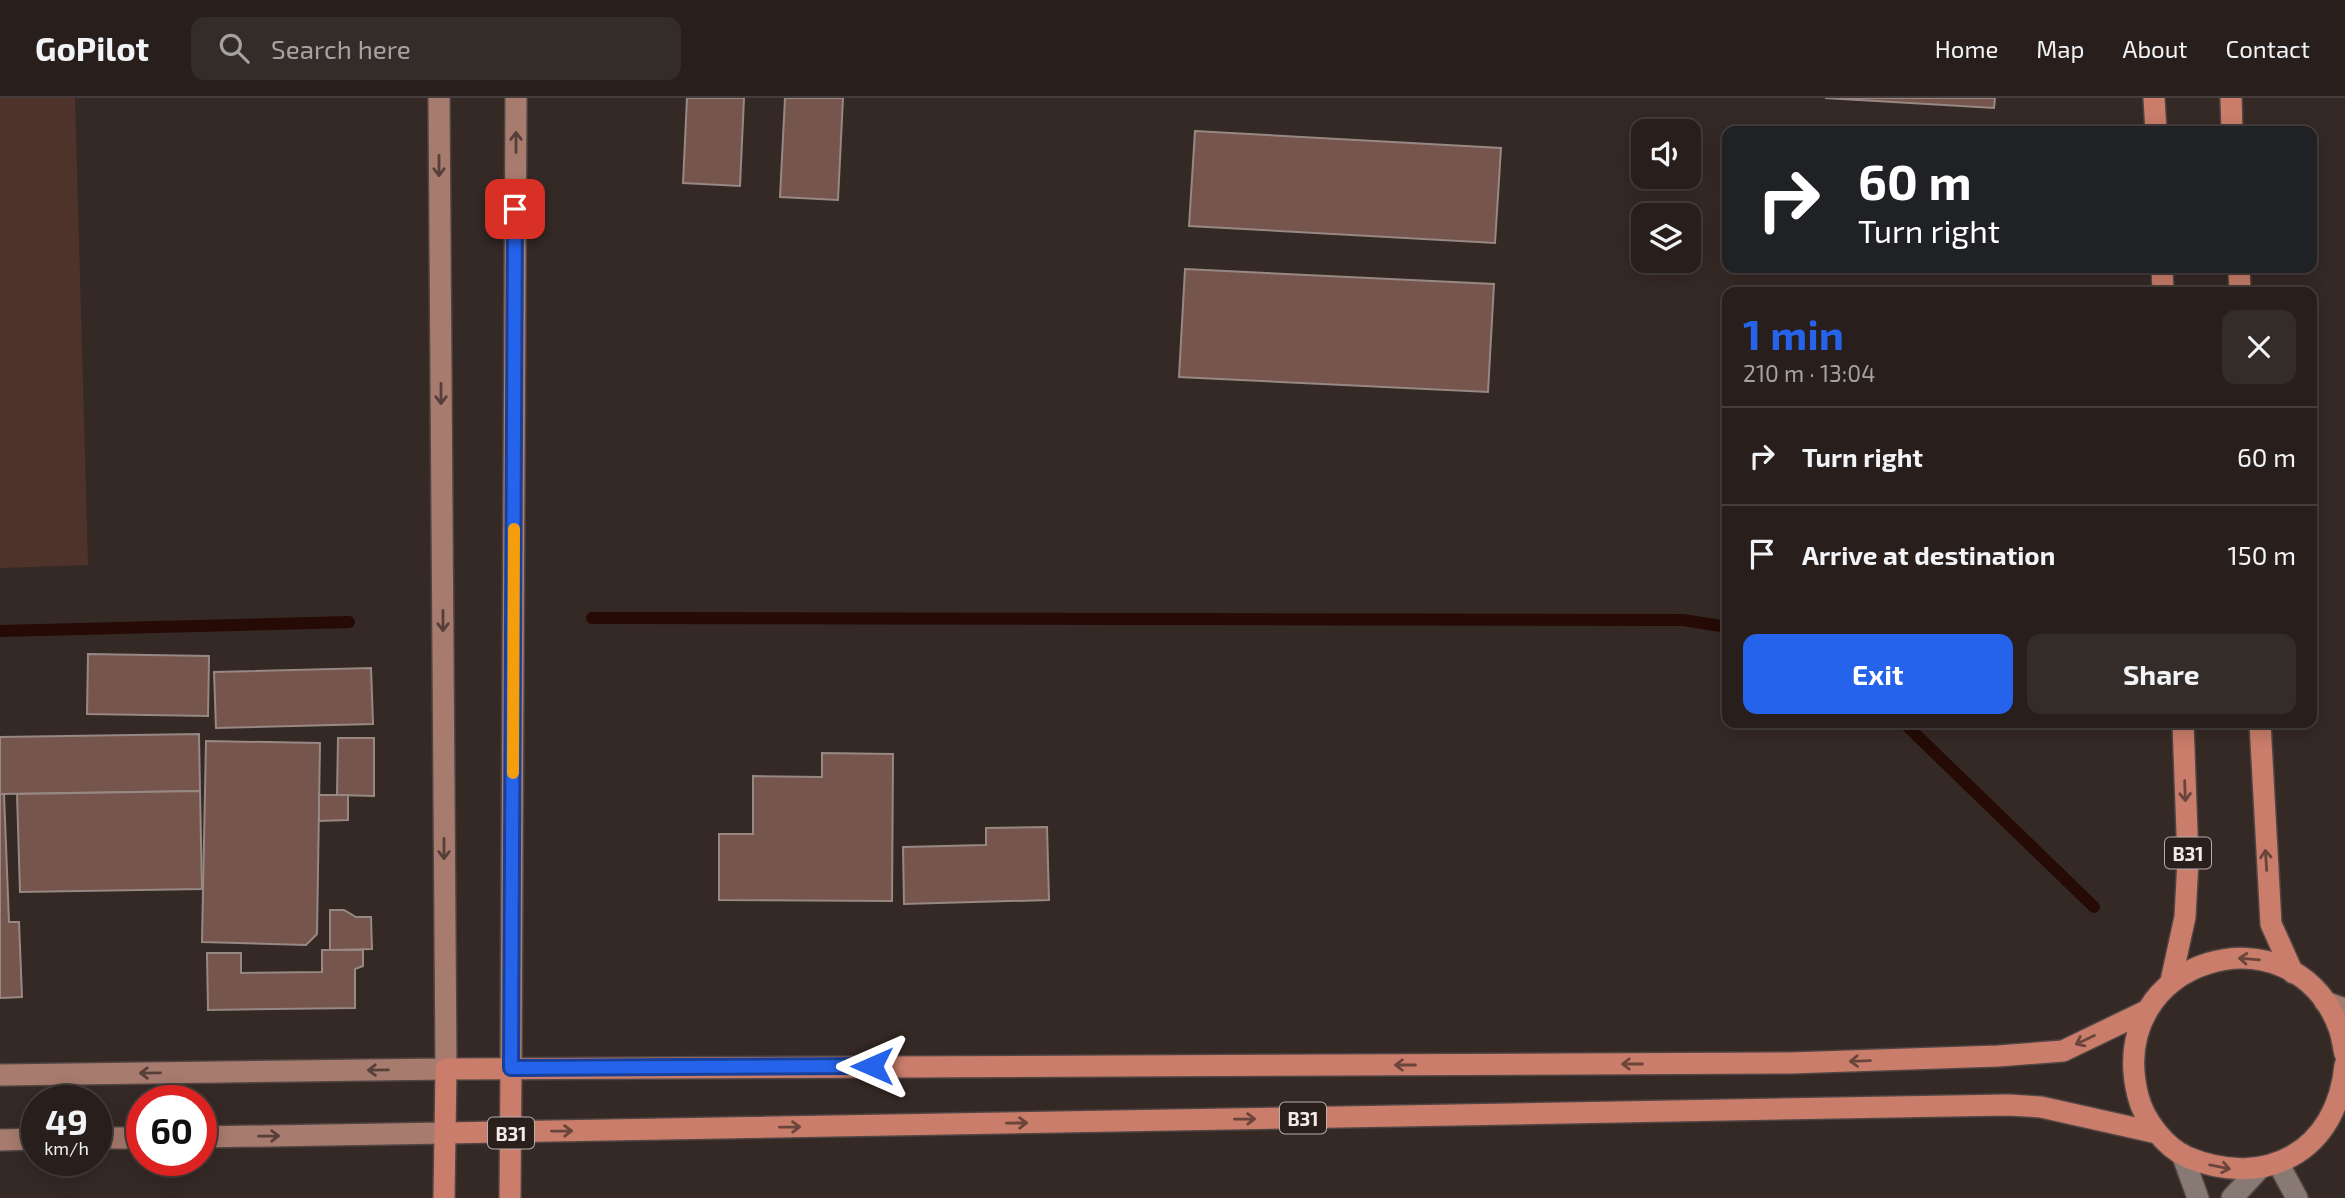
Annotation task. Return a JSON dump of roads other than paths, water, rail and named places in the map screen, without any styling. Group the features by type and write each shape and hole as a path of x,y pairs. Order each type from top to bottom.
{"main road":[{"path":"2154,98 2156,126"},
{"path":"2231,98 2232,126"},
{"name":"B31","path":"2171,981 2185,917 2188,860 2183,728"},
{"path":"2260,728 2272,924 2293,973"},
{"path":"2345,1054 2335,1005 2293,973 2263,960 2231,958 2199,965 2171,981 2146,1011 2134,1041 2132,1073 2140,1105 2157,1133 2182,1154 2207,1165 2233,1170 2269,1165 2303,1149 2339,1112 2345,1065"},
{"path":"444,1198 446,1069 1831,1062 2063,1051 2146,1011"},
{"name":"B31","path":"510,1198 511,1068"},
{"name":"B31","path":"445,1133 2008,1105 2040,1107 2157,1133"}],"street":[{"path":"0,1075 446,1069 439,98"},
{"path":"511,1068 516,98"},
{"path":"217,1137 445,1133"},
{"path":"0,1140 21,1139"},
{"path":"2182,1154 2198,1198"},
{"path":"2232,1198 2269,1165 2297,1198"}],"waterway":[{"path":"592,618 1683,620 1722,626"},
{"path":"0,631 349,622"},
{"path":"1909,728 2094,907"}]}
